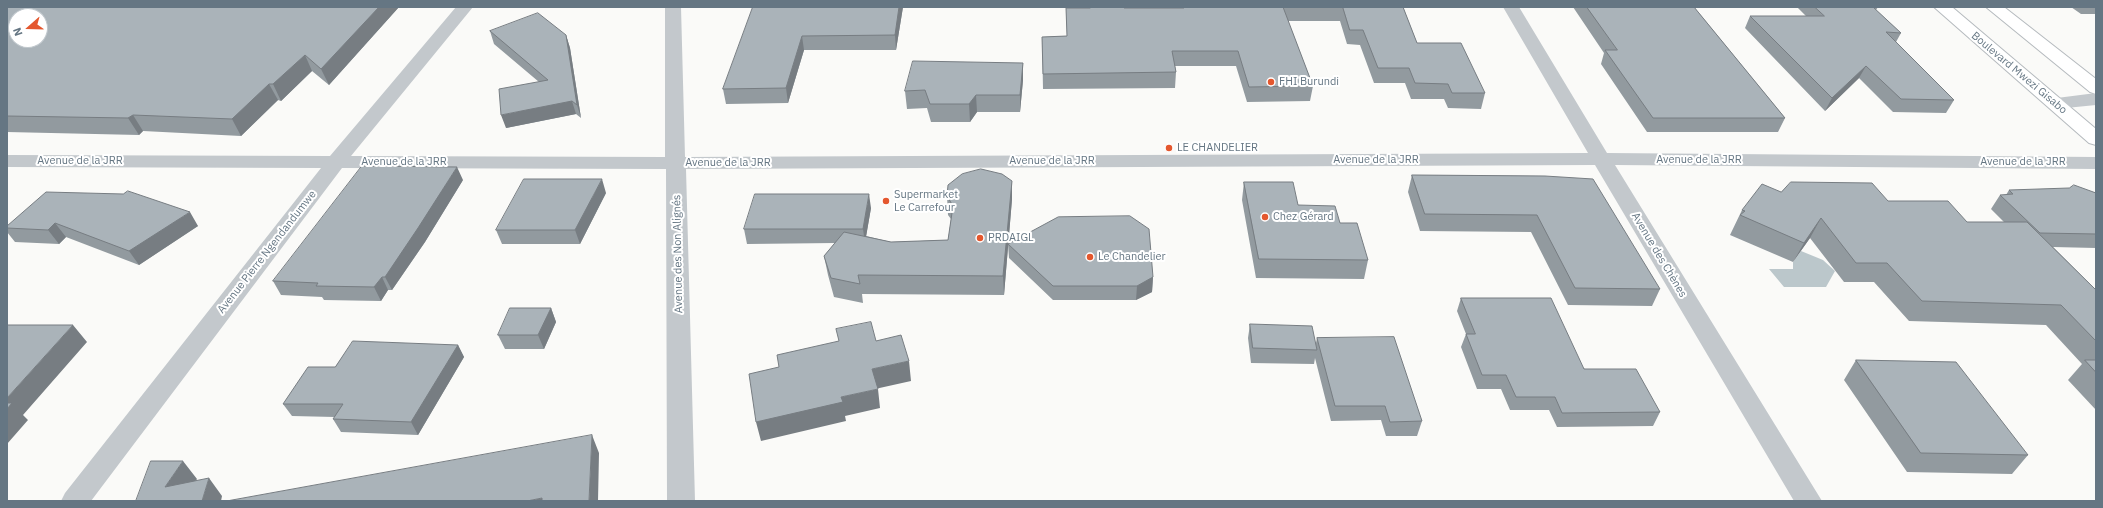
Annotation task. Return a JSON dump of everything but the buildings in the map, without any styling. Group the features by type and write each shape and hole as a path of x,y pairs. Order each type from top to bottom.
{"main road":[{"name":"Boulevard Mwezi Gisabo","path":"1942,7 2056,103 2096,139"},
{"path":"1994,7 2096,88"}],"street":[{"name":"Avenue Pierre Ngendandumwe","path":"75,501 336,162 465,7"},
{"name":"Avenue des Non Alignés","path":"673,7 682,501"},
{"name":"Avenue des Chènes","path":"1512,7 1601,159 1808,501"},
{"path":"2056,103 2096,99"},
{"name":"Avenue de la JRR","path":"7,161 677,163 1601,159 2096,163"}],"shaded area":[{"path":"1801,251 1823,260 1835,271 1826,287 1784,287 1769,269 1793,269 1793,262"}],"place":[{"name":"FHI Burundi","path":"1271,82"},
{"name":"LE CHANDELIER","path":"1169,148"},
{"name":"Supermarket Le Carrefour","path":"886,201"},
{"name":"Chez Gérard","path":"1265,217"},
{"name":"PRDAIGL","path":"980,238"},
{"name":"Le Chandelier","path":"1090,257"}]}
